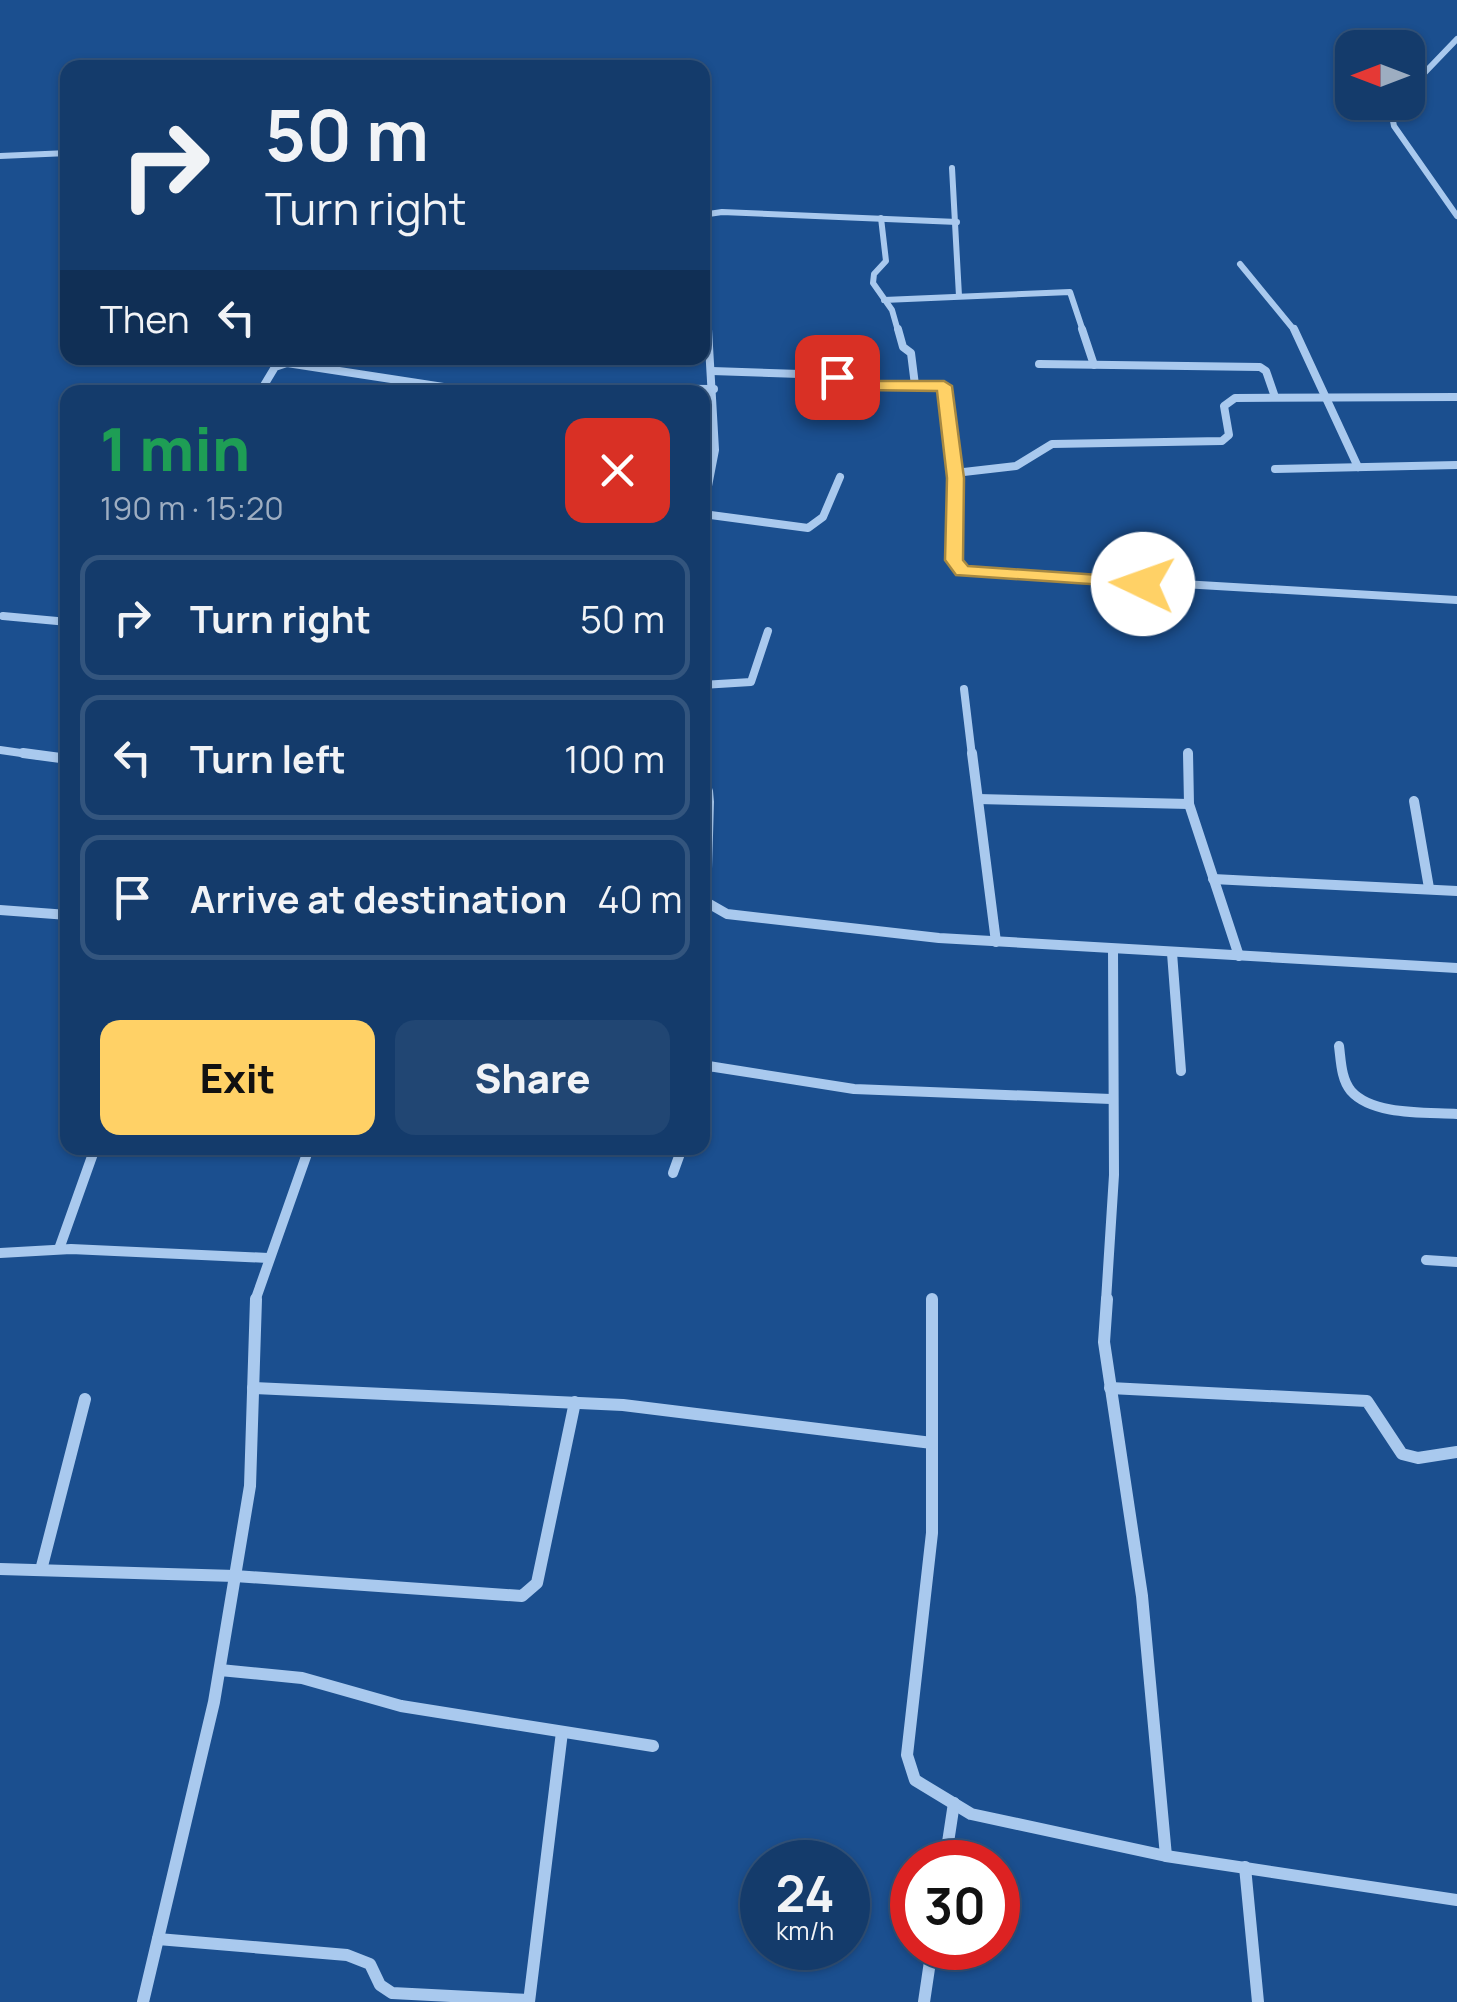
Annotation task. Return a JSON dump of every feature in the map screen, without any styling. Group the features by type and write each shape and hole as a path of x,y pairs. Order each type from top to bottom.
{"street":[{"path":"1425,72 1457,39"},
{"path":"1393,120 1457,216"},
{"path":"0,156 60,153"},
{"path":"952,168 960,296"},
{"path":"710,214 958,222"},
{"path":"881,218 886,261 872,279 892,310 901,344 911,354 915,385"},
{"path":"1240,264 1294,328 1358,468"},
{"path":"884,300 1070,292 1094,365"},
{"path":"710,350 715,450 710,477"},
{"path":"1039,364 1260,367 1266,371 1275,397"},
{"path":"311,365 433,385"},
{"path":"712,372 830,376 862,386 939,384 947,390 955,473 954,560 962,571 1457,600"},
{"path":"710,389 714,389"},
{"path":"955,473 1016,466 1052,444 1222,441 1229,435 1224,406 1228,400 1457,397"},
{"path":"710,450 715,450"},
{"path":"1275,470 1457,465"},
{"path":"710,516 808,528 822,517 840,477"},
{"path":"3,616 60,621"},
{"path":"710,686 744,686 751,682 768,631"},
{"path":"964,689 996,942"},
{"path":"0,750 60,758"},
{"path":"1188,752 1189,804 1239,956"},
{"path":"978,799 1189,804"},
{"path":"1414,801 1430,888"},
{"path":"1213,879 1457,891"},
{"path":"710,905 747,918 996,942 1457,968"},
{"path":"0,910 60,914"},
{"path":"1113,949 1114,1175 1104,1296 1110,1388 1142,1596 1166,1856"},
{"path":"1172,953 1181,1071"},
{"path":"1339,1046 1345,1080 1360,1099 1457,1114"},
{"path":"710,1066 766,1078 949,1094 1111,1100"},
{"path":"59,1250 93,1155"},
{"path":"144,2002 220,1670 250,1486 252,1306 307,1155"},
{"path":"673,1172 679,1155"},
{"path":"0,1253 59,1250 268,1258"},
{"path":"1426,1260 1457,1262"},
{"path":"932,1298 932,1533 907,1754 915,1780 971,1814 1166,1856 1457,1900"},
{"path":"253,1388 575,1402 932,1443"},
{"path":"1110,1388 1367,1401 1402,1454 1418,1458 1457,1452"},
{"path":"41,1570 85,1399"},
{"path":"0,1569 236,1576 522,1596 531,1592 537,1582 575,1402"},
{"path":"220,1670 302,1678 400,1706 652,1746"},
{"path":"158,1940 347,1955 369,1960 376,1968 380,1985 392,1992 529,2001 562,1732"},
{"path":"948,1840 954,1803"},
{"path":"1245,1867 1258,2002"},
{"path":"924,2002 929,1970"}],"route":[{"path":"837,377 862,386 939,384 947,390 956,478 954,560 962,571 1143,584"}]}
